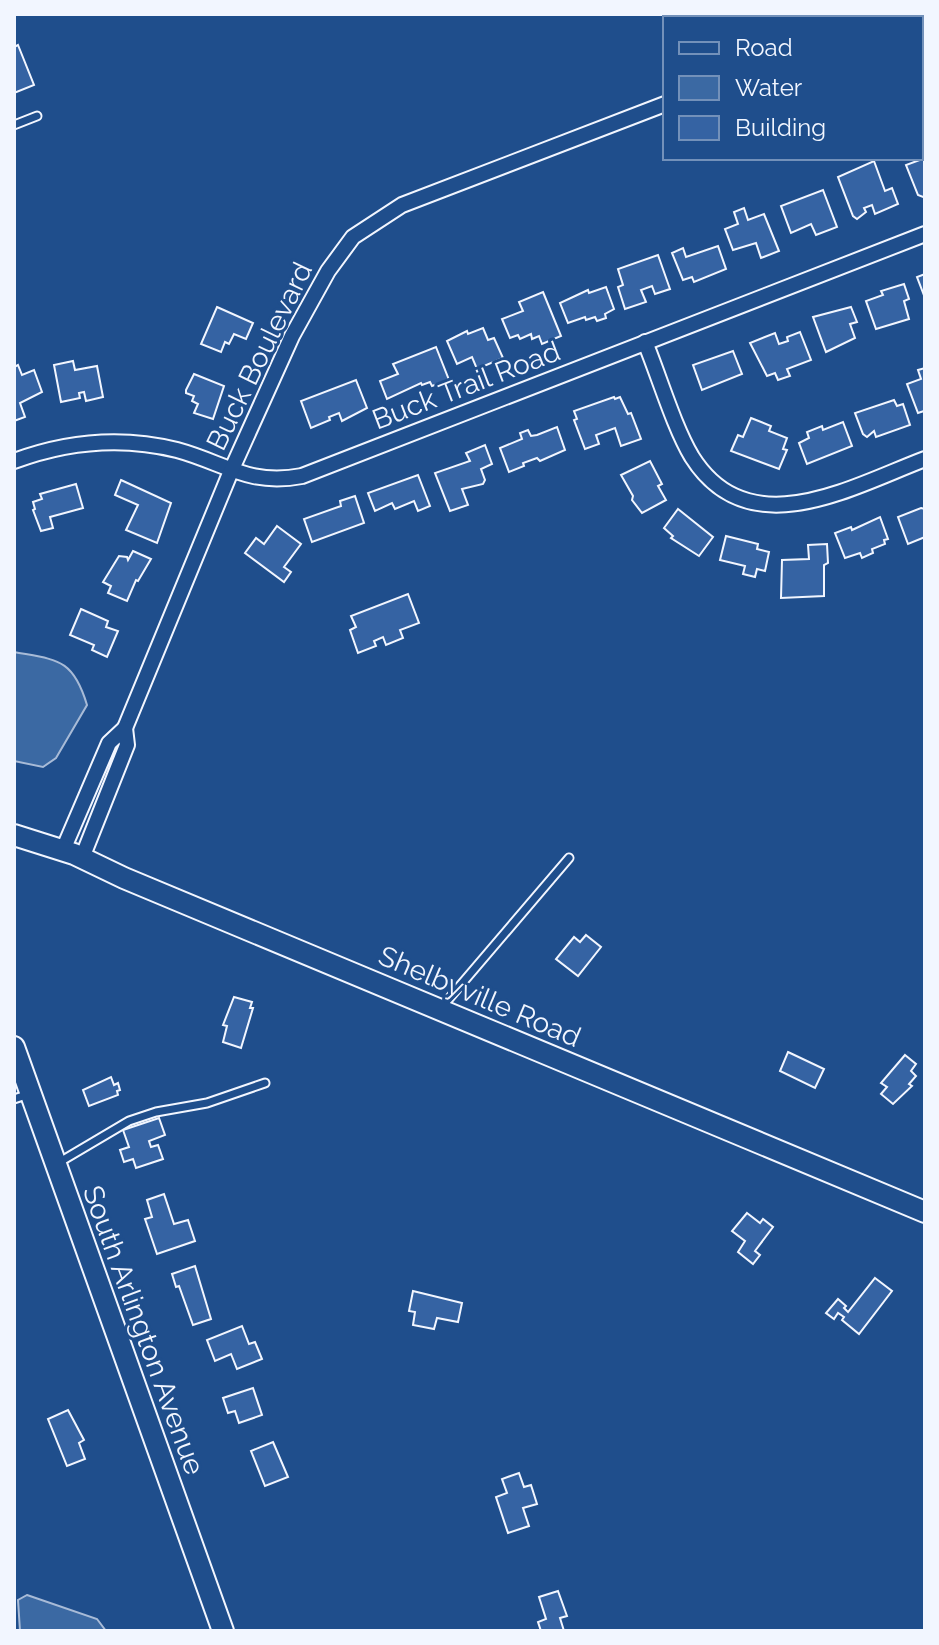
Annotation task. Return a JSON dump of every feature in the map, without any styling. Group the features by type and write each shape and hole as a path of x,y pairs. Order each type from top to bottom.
{"main road":[{"name":"Shelbyville Road","path":"14,835 73,854 925,1212"},
{"name":"South Arlington Avenue","path":"14,1047 23,1096 56,1164 223,1631"}],"street":[{"name":"Buck Boulevard","path":"73,854 127,745 125,728 231,471 292,336 328,271 353,237 402,205 663,105"},
{"name":"Buck Trail Road","path":"14,461 66,445 127,442 179,451 262,479 302,476 925,234"},
{"path":"645,342 692,457 709,477 736,496 768,506 802,505 925,459"}],"lane":[{"path":"14,125 37,116"},
{"path":"439,1009 569,858"},
{"path":"56,1164 129,1121 156,1112 207,1103 265,1083"}],"water":[{"path":"14,652 61,664 76,678 87,705 56,758 43,767 14,761"},
{"path":"27,1595 97,1619 106,1631 20,1631 18,1600"}],"building":[{"path":"18,45 34,85 14,93 14,47"},
{"path":"923,159 923,197 918,195 906,165"},
{"path":"874,161 885,191 892,188 898,204 875,214 872,205 864,208 866,212 857,219 853,216 838,177"},
{"path":"823,190 837,227 816,235 811,224 791,233 781,206"},
{"path":"744,208 748,220 764,214 779,251 761,258 756,243 733,250 725,229 738,224 734,212"},
{"path":"718,246 726,269 694,282 692,277 683,280 672,253 683,248 686,257"},
{"path":"658,255 670,289 655,294 652,286 641,290 646,302 625,309 618,287 623,285 618,269"},
{"path":"925,274 925,298 917,277"},
{"path":"904,284 909,299 904,301 909,319 876,329 866,301 883,295 881,291"},
{"path":"606,287 614,309 605,314 606,318 597,321 595,317 586,320 585,317 568,323 560,303 588,290 589,293"},
{"path":"543,292 561,336 542,344 539,336 532,339 531,334 520,339 518,335 510,338 502,319 523,311 519,302"},
{"path":"217,307 253,323 246,339 234,334 229,344 225,342 221,352 201,344"},
{"path":"851,307 857,322 850,324 855,338 826,352 813,317"},
{"path":"483,328 488,340 494,338 503,358 477,369 472,357 457,364 447,341 467,331 468,334"},
{"path":"800,332 811,360 787,369 790,376 778,380 775,373 767,376 750,343 775,333 779,344"},
{"path":"436,347 449,380 432,386 430,382 421,383 387,399 380,381 398,374 393,364"},
{"path":"733,351 742,374 702,390 693,365"},
{"path":"73,361 75,370 97,366 103,397 86,401 84,392 79,393 80,398 61,402 54,365"},
{"path":"18,365 22,375 34,370 42,392 20,403 25,417 14,421 14,367"},
{"path":"925,368 925,413 918,413 907,384 921,379 918,370"},
{"path":"194,374 224,386 213,419 194,413 198,404 192,401 194,396 186,390"},
{"path":"356,380 367,408 342,421 339,413 311,428 301,401"},
{"path":"620,397 628,414 631,413 641,439 621,446 615,428 596,435 599,444 585,449 574,420 577,419 574,411"},
{"path":"894,400 897,406 903,404 910,425 876,437 874,431 867,437 863,434 855,413"},
{"path":"751,418 771,426 769,431 787,438 783,449 787,450 779,469 731,451 738,435 743,437"},
{"path":"843,422 852,446 807,464 799,443 809,438 807,432"},
{"path":"557,427 565,450 540,461 537,458 523,463 524,466 509,472 500,448 522,439 520,433 528,430 531,436"},
{"path":"485,445 492,464 481,469 485,480 483,484 462,489 468,505 450,511 435,473 470,461 466,453"},
{"path":"650,461 666,500 642,513 632,500 633,496 621,475"},
{"path":"418,475 430,506 418,511 414,501 395,509 392,503 375,511 368,493"},
{"path":"121,480 171,503 157,543 126,530 138,505 115,495"},
{"path":"76,484 83,508 50,517 53,528 41,531 33,502 42,499 40,494"},
{"path":"355,496 364,523 312,542 304,519 341,506 340,501"},
{"path":"678,509 713,537 699,556 671,538 673,536 664,528"},
{"path":"925,509 925,537 908,544 898,517"},
{"path":"880,517 888,539 884,540 885,544 872,549 873,553 862,558 860,553 845,558 835,533 851,527 852,530"},
{"path":"277,526 301,544 284,567 291,572 284,582 245,553 256,538 264,544"},
{"path":"726,536 758,544 757,549 769,552 765,571 757,569 755,577 743,574 745,566 720,560"},
{"path":"827,544 824,596 781,598 782,560 809,559 808,545"},
{"path":"133,551 151,559 136,580 127,601 108,593 111,586 103,582 119,556 128,560"},
{"path":"408,594 419,623 400,630 403,638 386,645 383,637 374,641 376,646 358,653 350,630 356,627 351,616"},
{"path":"81,609 108,621 106,627 118,631 107,657 92,650 94,645 70,635"},
{"path":"586,935 601,947 578,976 556,959 574,937 580,942"},
{"path":"234,997 252,1002 250,1008 253,1008 241,1048 223,1042 227,1026 223,1025"},
{"path":"788,1052 824,1069 815,1088 780,1071"},
{"path":"905,1055 916,1064 911,1071 916,1076 909,1084 912,1086 893,1104 881,1094 887,1087 881,1083"},
{"path":"111,1077 114,1085 118,1083 118,1095 89,1106 83,1090"},
{"path":"159,1118 165,1135 149,1141 151,1147 158,1145 163,1159 136,1168 133,1159 124,1162 120,1150 129,1147 123,1130"},
{"path":"164,1194 174,1224 188,1220 195,1241 157,1254 145,1219 152,1217 147,1200"},
{"path":"747,1213 760,1223 763,1219 773,1227 755,1251 760,1255 753,1264 738,1252 745,1241 732,1231"},
{"path":"195,1266 211,1319 193,1325 172,1274"},
{"path":"875,1278 892,1291 859,1334 838,1313 834,1319 826,1313 838,1299 848,1312"},
{"path":"413,1291 462,1303 458,1322 437,1318 434,1329 413,1325 415,1312 409,1311"},
{"path":"242,1326 249,1344 255,1342 262,1359 237,1369 231,1354 215,1361 207,1340"},
{"path":"253,1388 262,1415 239,1423 235,1411 228,1413 223,1398"},
{"path":"68,1410 84,1440 79,1443 85,1459 67,1466 48,1419"},
{"path":"273,1442 288,1477 265,1486 251,1451"},
{"path":"519,1473 524,1487 531,1485 537,1504 523,1508 529,1526 508,1533 496,1497 507,1493 502,1479"},
{"path":"558,1591 567,1616 560,1618 564,1631 541,1631 538,1622 546,1619 539,1597"}]}
